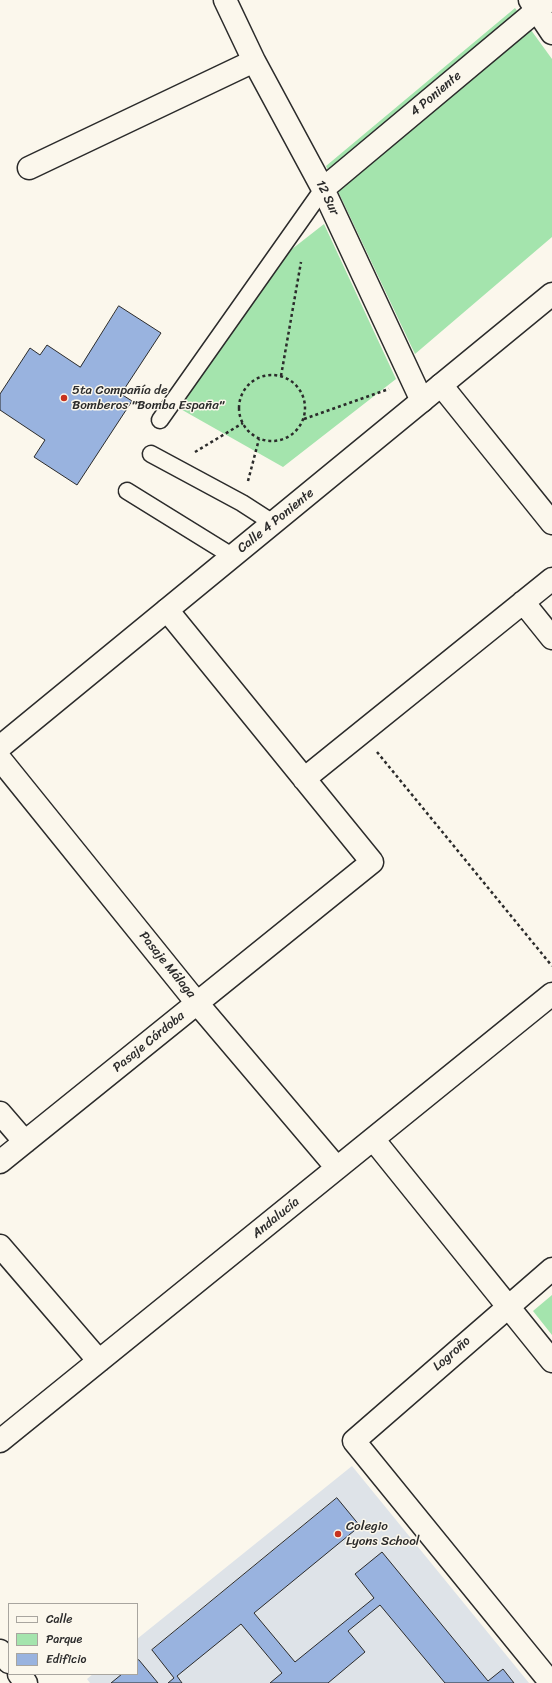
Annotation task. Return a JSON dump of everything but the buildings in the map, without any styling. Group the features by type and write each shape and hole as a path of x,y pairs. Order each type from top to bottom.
{"street":[{"name":"12 Sur","path":"225,0 254,61 323,189 422,401"},
{"path":"538,4 552,33"},
{"name":"4 Poniente","path":"323,189 538,4"},
{"path":"30,168 254,61"},
{"name":"Calle 4 Poniente","path":"0,747 552,294"},
{"path":"441,386 552,523"},
{"path":"167,610 304,779 552,579"},
{"path":"523,602 552,638"},
{"name":"Pasaje Málaga","path":"0,759 197,1003 337,1168"},
{"name":"Pasaje Córdoba","path":"0,1162 372,862 304,779"},
{"name":"Andalucía","path":"0,1441 552,994"},
{"path":"0,1113 25,1142"},
{"path":"373,1139 552,1361"},
{"path":"0,1246 99,1361"},
{"name":"Logroño","path":"551,1683 354,1441 552,1268"},
{"path":"0,1651 8,1661"},
{"path":"20,1675 26,1683"}],"lane":[{"path":"160,420 323,189"},
{"path":"151,454 174,465 242,503 273,523"},
{"path":"127,491 232,556"}],"path":[{"path":"281,376 302,254"},
{"path":"270,374 281,376 291,380 299,387 304,397 306,408 304,419 299,428 291,436 281,440 270,441 259,439 249,432 242,423 239,412 239,401 243,391 250,382 270,374"},
{"path":"304,419 412,381"},
{"path":"174,465 242,423"},
{"path":"242,503 259,439"},
{"path":"361,733 552,966"}],"shaded area":[{"name":"Colegio Lyons School","path":"352,1466 529,1683 90,1683 87,1679 92,1675 138,1675 138,1638"}],"green space":[{"path":"515,8 552,59 552,237 415,354 326,166"},
{"path":"324,224 396,379 283,467 177,407 278,260"},
{"path":"552,1295 552,1335 533,1311"}],"place":[{"name":"5ta Compañía de Bomberos \"Bomba España\"","path":"64,398"},
{"name":"Colegio Lyons School","path":"338,1534"}]}
